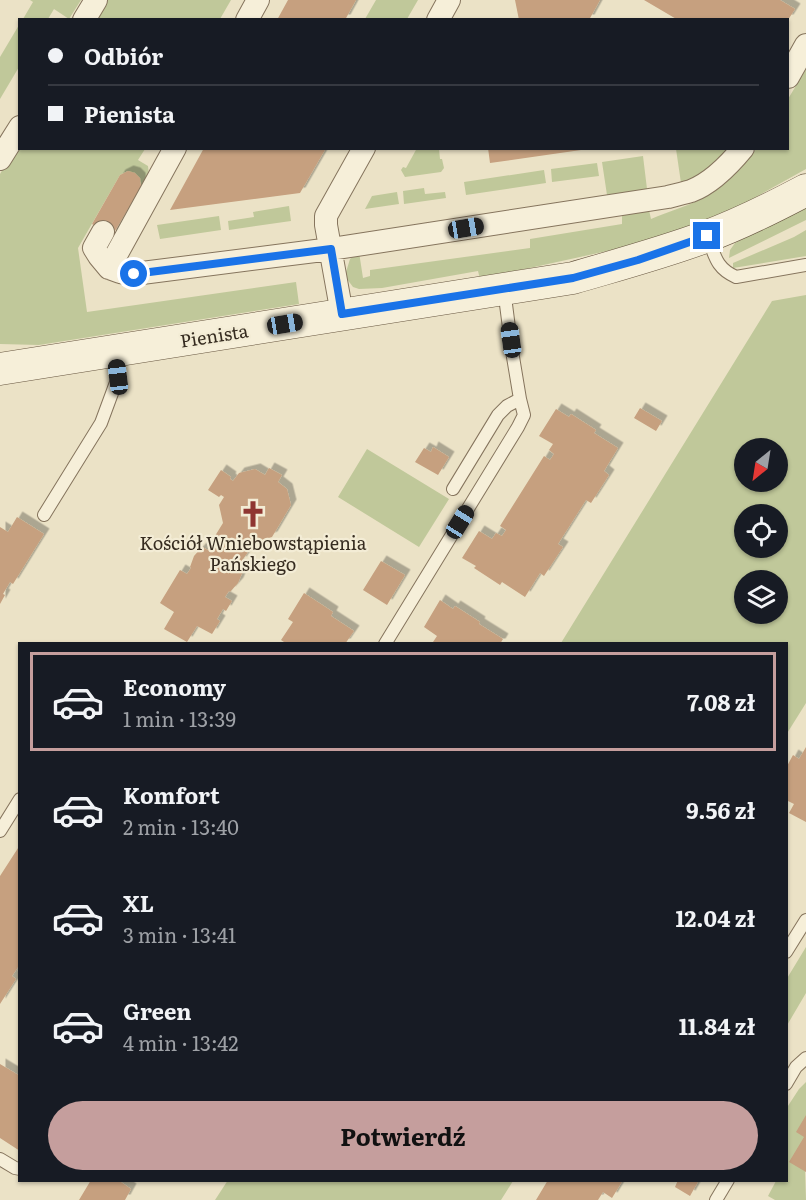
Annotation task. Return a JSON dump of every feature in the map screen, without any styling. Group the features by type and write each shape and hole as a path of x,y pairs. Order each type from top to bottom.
{"street":[{"path":"85,18 96,0"},
{"path":"248,18 258,0"},
{"path":"439,18 449,0"},
{"path":"789,75 806,45"},
{"path":"0,159 18,130"},
{"path":"109,268 174,150"},
{"path":"342,314 326,216 363,150"},
{"path":"103,232 94,248 99,256 109,268 134,274 331,249 668,197 692,190 709,181 741,150"},
{"name":"Pienista","path":"0,369 573,278 638,260 707,236 806,190"}],"lane":[{"path":"707,236 720,267 736,277 806,265"},
{"path":"386,642 524,416 504,289"},
{"path":"44,515 101,423 118,377 115,351"},
{"path":"453,489 498,416 507,406 520,399"},
{"path":"0,831 18,803"},
{"path":"788,949 806,920"},
{"path":"788,1081 796,1067 806,1058"},
{"path":"0,1159 18,1169"},
{"path":"716,1200 727,1182"}],"green space":[{"path":"30,0 81,0 70,18 54,9 49,18 24,18 33,2"},
{"path":"105,0 231,0 221,18 94,18"},
{"path":"376,0 418,0 408,18 366,18"},
{"path":"18,27 18,69 0,99 0,57"},
{"path":"806,69 806,169 745,203 691,226 630,246 480,279 478,271 382,288 359,289 353,287 347,279 346,272 350,259 359,252 363,278 370,276 370,270 530,248 530,239 622,224 622,214 649,210 651,219 695,202 729,180 755,150 789,150 789,97"},
{"path":"18,144 18,150 144,150 138,160 148,166 149,175 142,187 139,178 134,173 128,171 120,175 78,248 87,312 296,282 299,304 39,345 0,344 0,174"},
{"path":"416,150 439,150 444,168 441,172 405,177 401,170 403,167 406,168"},
{"path":"676,150 728,150 707,169 681,183"},
{"path":"643,156 647,189 607,195 602,162"},
{"path":"597,163 599,176 552,182 551,169"},
{"path":"544,170 546,183 466,195 464,182"},
{"path":"424,188 425,194 445,192 446,198 404,204 403,191"},
{"path":"397,192 399,204 365,209 372,196"},
{"path":"289,206 291,221 229,230 228,221 254,217 253,212"},
{"path":"806,207 806,220 729,258 730,250 735,243"},
{"path":"219,216 221,230 160,239 157,225"},
{"path":"806,230 806,256 733,268 733,263"},
{"path":"806,295 806,703 788,732 788,642 562,642 772,301"},
{"path":"367,449 449,499 419,547 338,497"},
{"path":"806,947 806,993 788,1024 788,977"},
{"path":"806,1082 804,1137 806,1200 775,1200 768,1196 775,1182 788,1182 788,1106"},
{"path":"227,1182 512,1182 501,1200 215,1200"}],"building":[{"path":"288,0 356,0 346,18 278,18"},
{"path":"515,0 600,0 590,18 519,18"},
{"path":"644,0 780,0 795,9 789,18 675,18"},
{"path":"203,150 325,150 300,193 170,210"},
{"path":"488,150 581,150 490,163"},
{"path":"128,171 140,178 141,187 112,236 92,224 120,175"},
{"path":"640,408 662,421 656,431 634,418"},
{"path":"556,409 569,417 571,414 596,430 594,433 618,448 604,471 609,475 591,503 586,500 558,544 563,547 544,576 540,573 525,597 502,582 500,585 462,558 479,531 492,539 496,533 502,536 506,530 500,526 544,456 550,460 554,454 549,450 553,444 539,436"},
{"path":"433,447 449,457 438,475 415,462 424,448 431,452"},
{"path":"269,468 282,475 278,482 287,489 291,505 272,537 255,542 236,567 243,571 238,583 225,597 232,601 226,611 223,609 217,619 220,621 212,634 197,626 187,642 164,629 174,612 160,603 180,570 187,574 194,556 202,547 208,550 212,545 210,544 223,523 219,505 224,497 221,495 219,497 208,490 221,470 233,481 239,473 255,469 265,475"},
{"path":"17,517 44,534 13,584 10,582 0,604 0,527 8,532"},
{"path":"381,561 405,575 387,605 363,590"},
{"path":"304,593 333,612 331,616 354,631 346,642 284,642 281,640 293,622 288,619"},
{"path":"440,600 453,609 455,606 503,639 501,642 433,642 437,636 424,627"},
{"path":"806,747 806,822 789,813 794,804 788,801 788,764 793,755 799,759"},
{"path":"18,848 18,967 12,976 16,979 0,1004 0,876"},
{"path":"0,1064 18,1075 18,1150 0,1138"},
{"path":"806,1115 806,1172 789,1162 804,1137 796,1132"},
{"path":"90,1182 121,1182 131,1189 125,1200 79,1200"},
{"path":"547,1182 622,1182 612,1198 603,1192 598,1200 536,1200"},
{"path":"677,1182 698,1182 690,1196 675,1187"}],"place":[{"name":"Kościół Wniebowstąpienia Pańskiego","path":"253,514"}],"route":[{"path":"134,274 331,249 342,314 573,278 638,260 707,236"}]}
